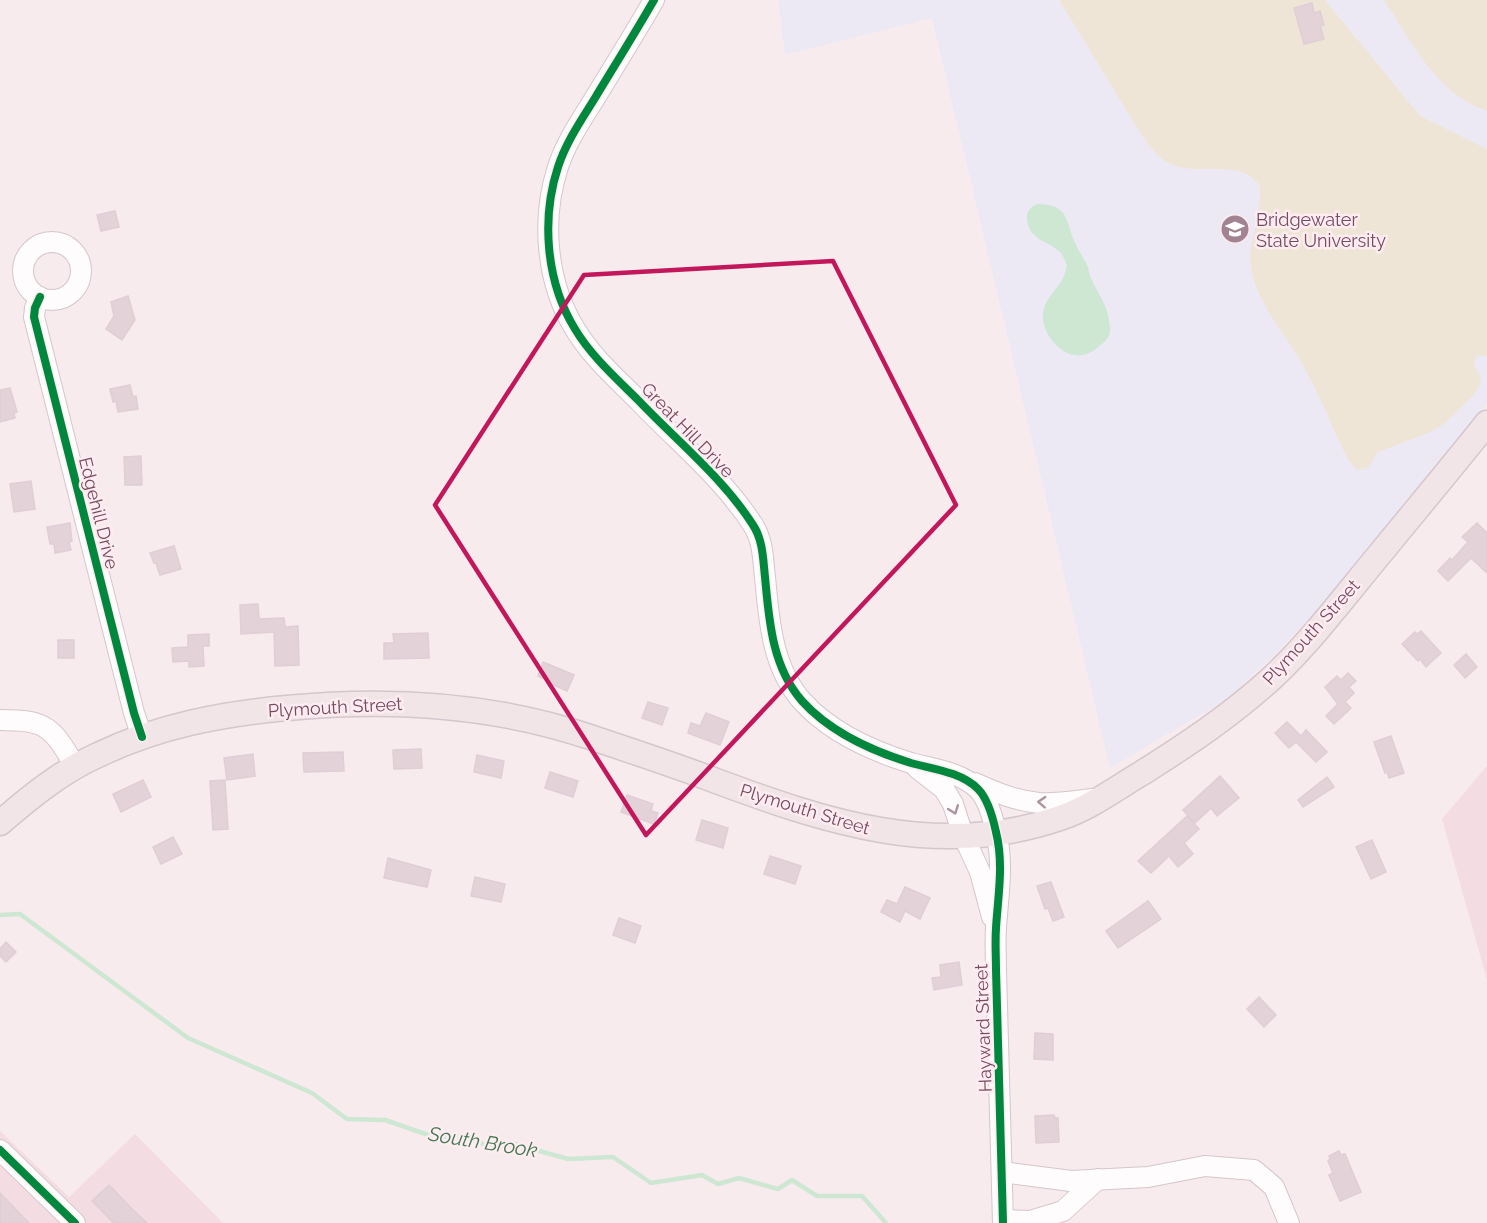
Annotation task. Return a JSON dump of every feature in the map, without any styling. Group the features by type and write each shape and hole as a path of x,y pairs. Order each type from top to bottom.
{"main road":[{"name":"Plymouth Street","path":"0,823 34,794 75,766 142,736 175,725 236,713 377,703 474,709 506,714 567,730 797,810 872,830 914,835 997,833 1061,818 1100,799 1211,728 1273,677 1323,622 1487,423"}],"street":[{"name":"Great Hill Drive","path":"654,0 582,119 558,166 551,198 549,236 552,269 561,301 576,331 587,346 711,474 757,532 762,550 774,643 780,666 793,690 815,713 838,730 872,747 1024,801 1054,803 1100,799"},
{"name":"Edgehill Drive","path":"40,297 34,317 134,713 142,736"},
{"path":"0,720 36,722 50,729 75,766"},
{"name":"Great Hill Drive","path":"909,762 944,789 963,835"},
{"name":"Great Hill Drive","path":"949,773 968,782 981,792 997,833"},
{"name":"Hayward Street","path":"997,833 1000,881 995,932 1003,1221"},
{"name":"Hayward Street","path":"963,835 980,872 995,932"},
{"path":"0,1150 75,1223"},
{"path":"1002,1172 1071,1181 1148,1177 1205,1166 1254,1170 1274,1187 1289,1223"},
{"path":"1003,1221 1030,1221 1063,1211 1098,1179"}],"highlighted area":[{"path":"833,261 956,505 646,835 435,505 584,275"}],"shaded area":[{"name":"Bridgewater State University","path":"778,0 1487,0 1487,404 1321,606 1270,659 1227,699 1110,768 932,18 785,55"},
{"path":"1059,0 1325,0 1420,116 1487,149 1487,356 1478,355 1475,359 1474,367 1479,373 1481,383 1473,396 1445,423 1431,432 1378,452 1367,469 1357,470 1347,458 1300,360 1266,307 1255,284 1250,257 1259,207 1259,185 1242,172 1183,168 1159,156 1141,134"},
{"path":"1384,0 1487,0 1487,111 1469,103 1439,79 1415,49"},
{"path":"1037,204 1056,207 1065,216 1106,308 1109,336 1088,354 1074,355 1060,349 1045,329 1044,309 1048,299 1063,278 1067,265 1060,252 1035,236 1028,226 1027,214"},
{"path":"1487,766 1487,980 1442,819"},
{"path":"0,1131 69,1197 135,1134 223,1223 0,1223"}],"building":[{"path":"1312,3 1314,13 1320,11 1324,25 1320,26 1324,39 1304,44 1294,8"},
{"path":"115,211 119,227 101,231 97,215"},
{"path":"128,296 135,320 122,340 106,329 114,316 111,302"},
{"path":"130,385 133,397 136,396 138,409 118,412 110,389"},
{"path":"10,388 17,412 14,413 15,418 0,422 0,390"},
{"path":"141,456 142,485 125,485 124,457"},
{"path":"31,481 35,509 14,512 10,484"},
{"path":"70,523 71,550 55,553 54,544 50,544 47,527"},
{"path":"1477,523 1487,533 1487,573 1471,558 1448,581 1438,571 1450,558 1452,560 1468,542 1462,537"},
{"path":"174,546 181,569 160,575 150,553"},
{"path":"258,604 259,619 284,618 285,627 298,626 299,665 275,666 274,632 241,634 240,605"},
{"path":"1421,631 1441,653 1426,667 1402,644 1415,632 1417,634"},
{"path":"428,633 429,658 384,659 384,643 394,643 393,634"},
{"path":"209,634 209,646 203,646 204,666 189,667 189,661 173,662 172,648 188,647 188,635"},
{"path":"58,640 74,640 74,658 58,658"},
{"path":"1466,654 1477,667 1465,678 1454,665"},
{"path":"543,662 574,675 567,691 538,676"},
{"path":"1348,673 1356,681 1349,687 1354,693 1345,702 1351,708 1334,724 1326,716 1338,704 1325,687 1337,676 1341,680"},
{"path":"648,702 668,708 662,725 642,718"},
{"path":"706,713 729,722 720,745 688,733 691,723 700,726"},
{"path":"1287,722 1301,736 1306,730 1327,752 1316,762 1296,742 1289,748 1275,733"},
{"path":"1391,736 1404,773 1389,778 1374,742"},
{"path":"421,749 422,768 394,769 393,750"},
{"path":"343,752 344,771 304,772 303,753"},
{"path":"253,754 255,776 227,780 224,758"},
{"path":"477,755 504,761 501,778 474,772"},
{"path":"550,772 578,781 573,797 545,788"},
{"path":"1220,776 1239,798 1217,816 1211,808 1195,823 1183,810"},
{"path":"1327,777 1334,787 1303,807 1298,800"},
{"path":"143,780 151,797 121,812 113,794"},
{"path":"225,780 228,829 213,830 210,781"},
{"path":"627,795 653,804 651,811 658,813 654,824 621,812"},
{"path":"1187,816 1199,829 1184,843 1193,854 1178,867 1169,856 1151,873 1138,861"},
{"path":"702,820 728,828 723,848 696,840"},
{"path":"173,837 182,854 161,864 153,847"},
{"path":"1372,840 1386,872 1371,879 1356,847"},
{"path":"770,856 801,866 795,884 764,874"},
{"path":"388,858 431,870 427,887 384,878"},
{"path":"475,877 505,884 501,902 471,896"},
{"path":"1051,882 1064,917 1053,921 1048,908 1045,909 1037,886"},
{"path":"905,887 930,898 920,919 905,911 900,922 881,912 887,900 897,904"},
{"path":"1148,901 1161,919 1118,948 1106,931"},
{"path":"619,918 641,926 635,943 613,935"},
{"path":"6,942 16,952 6,962 0,956 0,949"},
{"path":"959,962 962,985 934,990 932,978 941,977 940,965"},
{"path":"1259,997 1276,1015 1264,1027 1247,1009"},
{"path":"1035,1033 1053,1034 1053,1060 1034,1059"},
{"path":"1054,1115 1058,1118 1059,1142 1036,1143 1035,1116"},
{"path":"1339,1151 1341,1155 1345,1154 1361,1192 1340,1201 1329,1175 1333,1173 1328,1161 1329,1156"},
{"path":"109,1185 147,1223 114,1223 92,1201"},
{"path":"0,1193 29,1223 0,1223"}],"waterway":[{"name":"South Brook","path":"0,915 20,914 188,1038 312,1093 347,1119 385,1120 437,1138 467,1136 491,1148 515,1144 568,1159 613,1157 651,1183 702,1175 718,1184 739,1178 778,1189 792,1180 817,1196 862,1196 886,1223"}],"cycle path":[{"path":"654,0 575,131 558,167 549,208 548,229 552,271 565,311 596,358 714,476 753,525 762,550 768,610 778,658 792,688 802,701 825,722 852,739 896,758 946,772 971,783 982,793 987,803 995,827 1000,856 996,944 1003,1223"},
{"path":"40,297 34,317 142,737"},
{"path":"0,1150 75,1223"}],"place":[{"name":"Bridgewater State University","path":"1235,229"}]}
